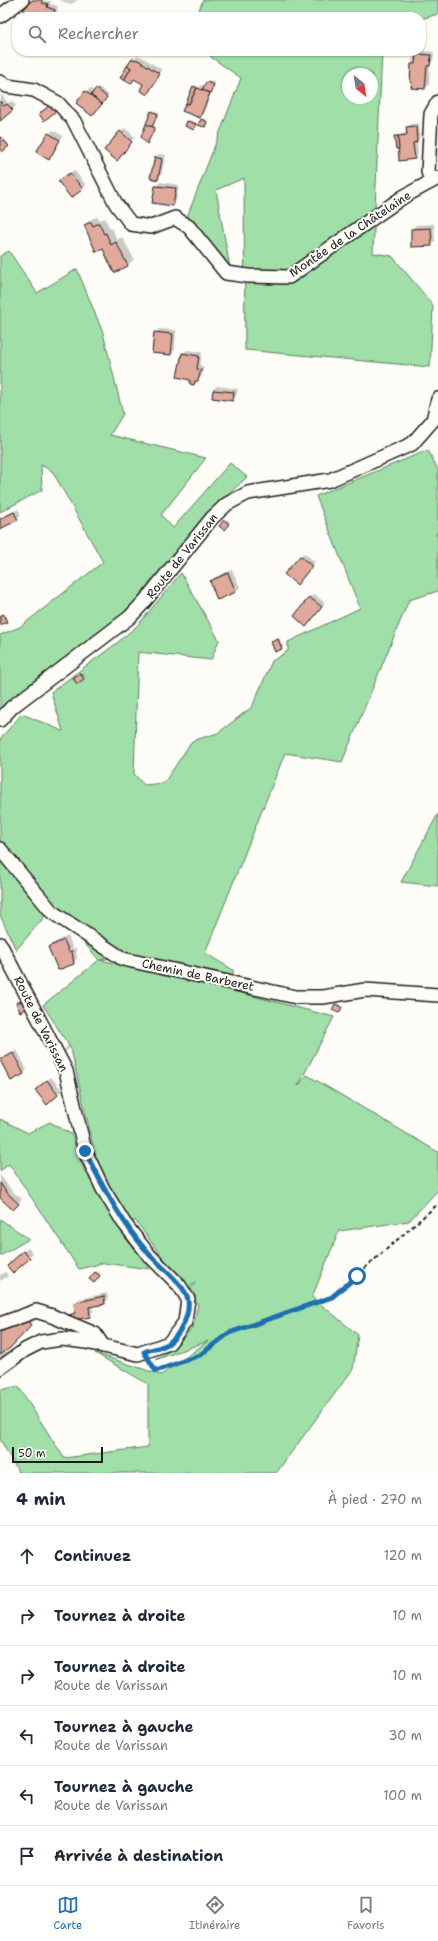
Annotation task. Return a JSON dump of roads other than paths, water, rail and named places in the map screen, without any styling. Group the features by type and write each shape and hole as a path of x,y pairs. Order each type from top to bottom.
{"street":[{"path":"0,16 22,0"},
{"name":"Montée de la Châtelaine","path":"0,82 7,86 34,90 58,103 74,121 116,204 131,224 151,227 175,218 189,227 226,273 248,276 289,277 403,197 435,180"},
{"path":"435,180 428,172 431,114 438,102"},
{"name":"Route de Varissan","path":"0,720 12,707 130,617 144,602 212,518 227,504 248,493 330,480 412,444 433,420 438,399"},
{"name":"Chemin de Barberet","path":"0,849 52,912 123,959 296,997 323,997 365,990 438,995"},
{"name":"Route de Varissan","path":"0,944 66,1070 85,1151 104,1189 124,1223 149,1255 179,1284 188,1299 185,1322 169,1343 138,1354 62,1339 41,1342 25,1350 0,1368"},
{"path":"0,1324 36,1311 95,1334 103,1346"}]}
